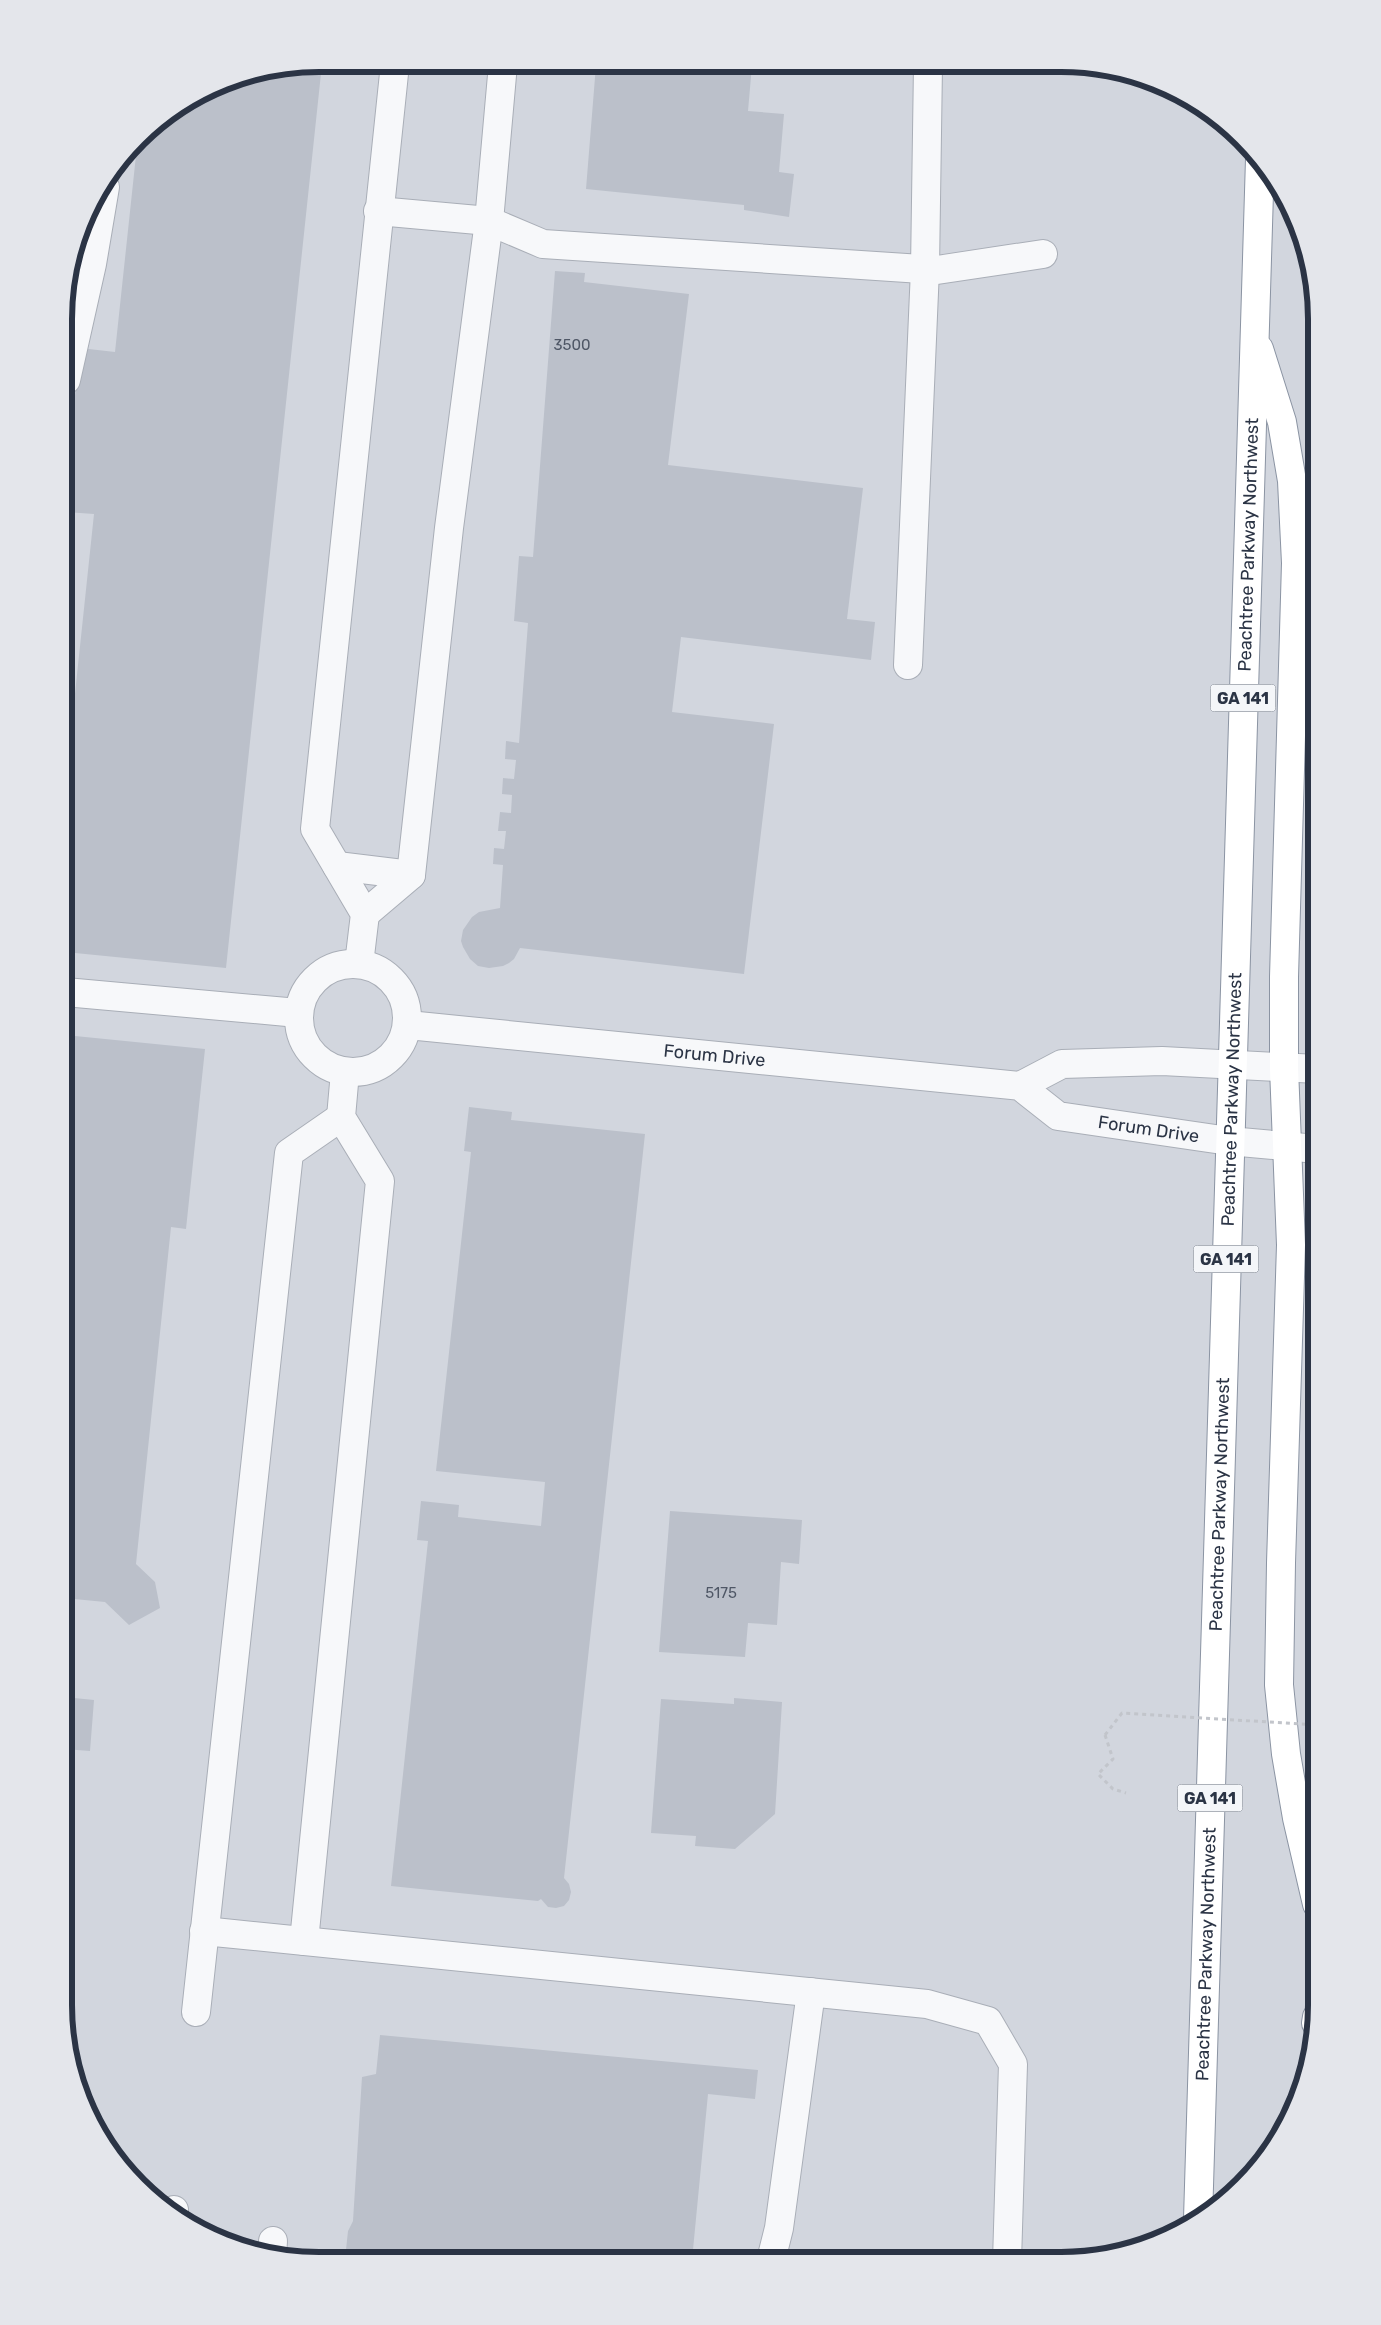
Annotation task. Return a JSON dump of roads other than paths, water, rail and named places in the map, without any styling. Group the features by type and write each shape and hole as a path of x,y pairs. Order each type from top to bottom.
{"highway":[{"name":"Peachtree Parkway Northwest","path":"1198,2211 1260,172"},
{"path":"1254,333 1282,422 1292,481 1296,563 1284,977 1284,1068 1291,1245 1279,1685 1286,1754 1297,1818 1308,1865"}],"street":[{"path":"359,964 364,914 315,829 394,72"},
{"path":"364,914 412,875 449,528 488,221 502,72"},
{"path":"908,665 925,269 928,72"},
{"path":"72,353 92,264 102,202"},
{"path":"378,212 488,221 543,244 937,270 1043,254"},
{"path":"337,866 412,875"},
{"path":"359,964 376,969 390,978 401,991 407,1007 408,1025 403,1042 379,1067 362,1072 345,1072 329,1068 315,1058 302,1038 298,1013 303,997 312,982 326,971 342,965 359,964"},
{"path":"72,993 298,1013"},
{"name":"Forum Drive","path":"408,1025 1020,1086 1058,1116 1230,1141 1308,1148"},
{"path":"1020,1086 1062,1064 1162,1061 1232,1063 1308,1069"},
{"path":"304,1941 380,1181 341,1118 345,1072"},
{"path":"196,2012 289,1153 341,1118"},
{"path":"204,1931 927,2004 988,2021 1013,2064 1007,2252"},
{"path":"773,2252 779,2228 811,1992"}]}
